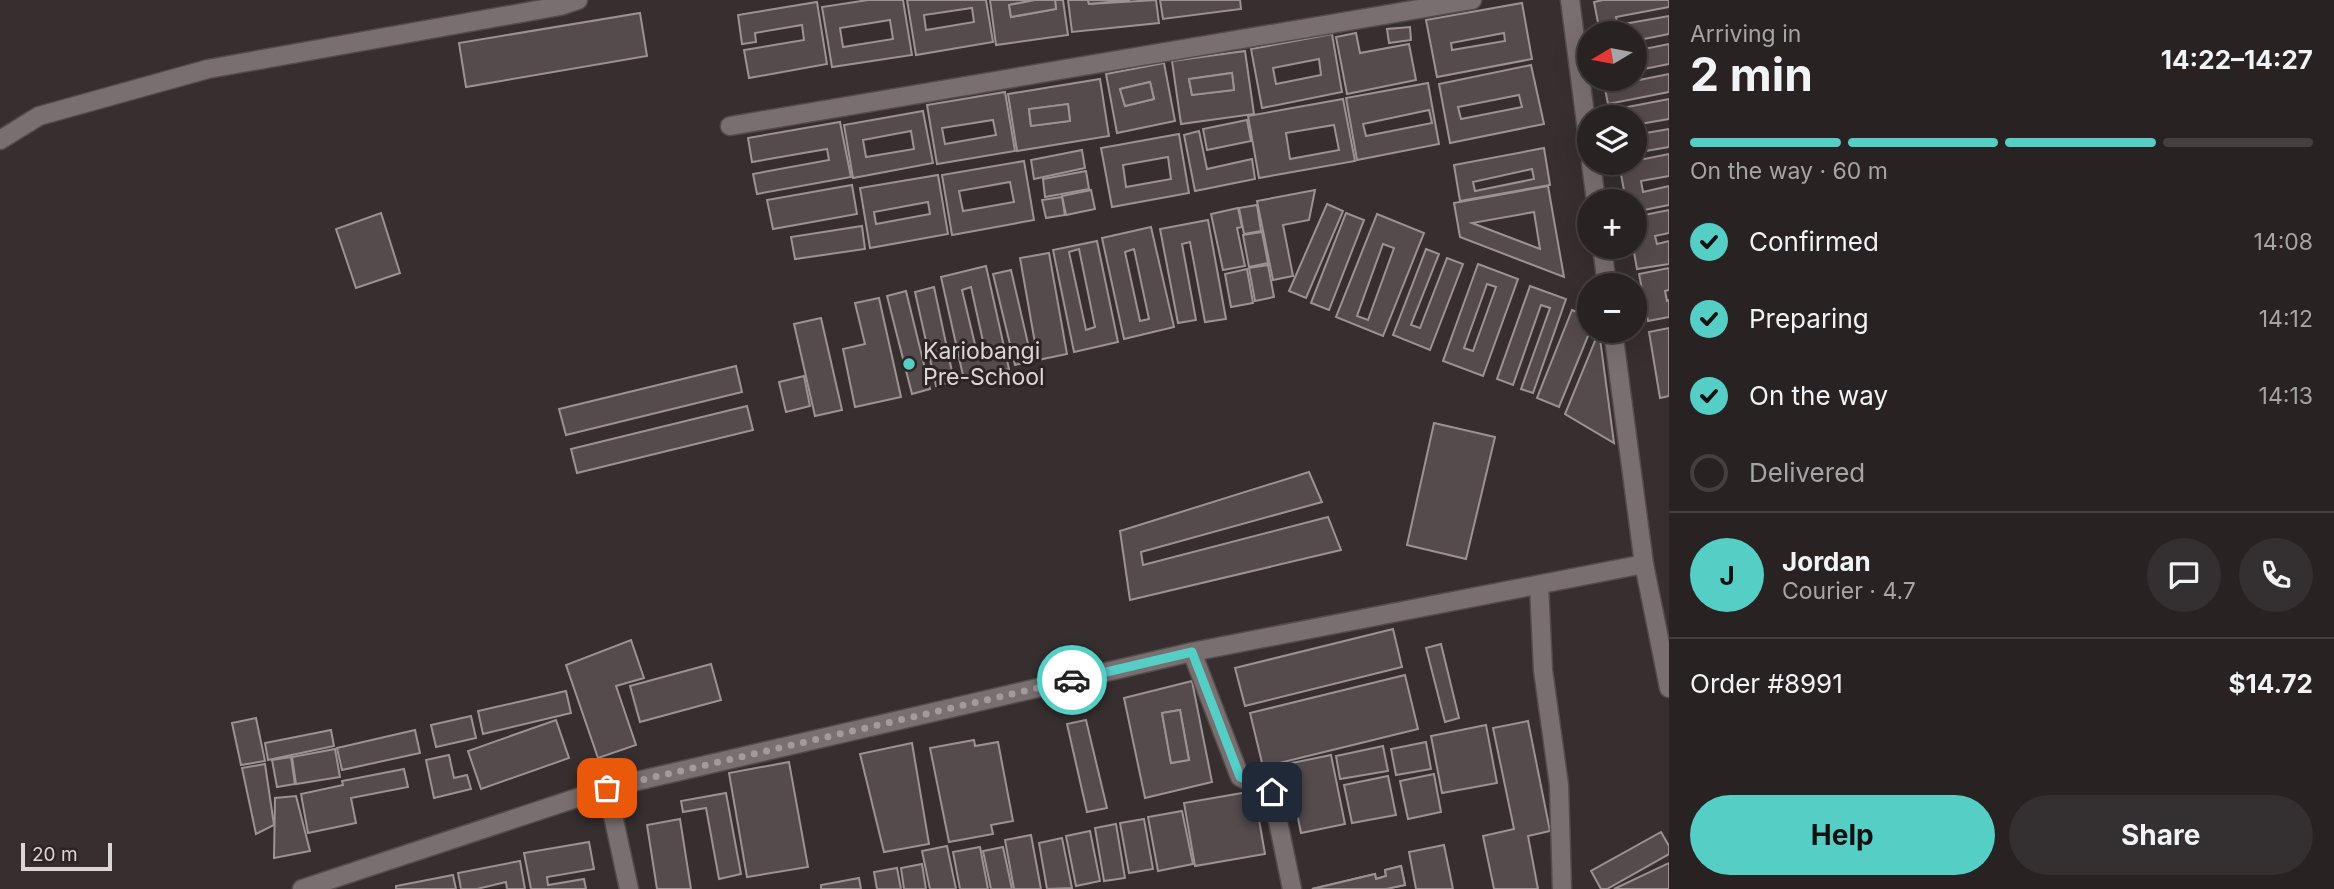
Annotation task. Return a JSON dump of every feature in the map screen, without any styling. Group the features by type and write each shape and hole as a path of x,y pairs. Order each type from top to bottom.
{"street":[{"path":"0,140 38,117 208,69 560,6 578,0"},
{"path":"730,126 1472,0"},
{"path":"1570,0 1584,105"},
{"path":"1616,343 1644,564 1669,688"},
{"path":"302,889 607,788 1192,652 1644,564"},
{"path":"1538,584 1543,670 1559,785 1562,889"},
{"path":"1192,652 1240,777 1272,792 1292,889"},
{"path":"607,788 629,889"}],"building":[{"path":"868,0 903,0 912,55 832,67 822,7","holes":["890,20 893,39 843,47 840,28"]},
{"path":"907,0 986,0 993,42 916,55","holes":["972,8 974,22 926,30 924,15"]},
{"path":"990,0 1035,0 1009,5 1011,17 1056,9 1055,0 1063,0 1068,35 996,45"},
{"path":"1035,0 1055,0 1056,9 1011,17 1009,5"},
{"path":"1068,0 1088,0 1089,4 1156,0 1159,23 1072,32"},
{"path":"1088,0 1130,0 1089,4"},
{"path":"1160,0 1240,0 1241,9 1163,19"},
{"path":"1669,0 1669,7 1616,17 1617,21 1598,21 1594,2"},
{"path":"817,2 827,64 749,78 744,50 804,40 802,25 755,33 756,42 742,44 738,15"},
{"path":"1522,3 1532,59 1437,77 1426,20","holes":["1504,33 1505,41 1452,50 1451,43"]},
{"path":"640,13 647,56 466,87 459,43"},
{"path":"1669,16 1669,34 1647,38 1647,21 1641,21"},
{"path":"1410,27 1411,40 1389,43 1387,29"},
{"path":"1356,33 1360,53 1409,44 1416,80 1347,94 1336,37"},
{"path":"1332,34 1342,92 1262,108 1251,49","holes":["1319,59 1321,75 1276,84 1273,68"]},
{"path":"1669,44 1669,64 1647,68 1647,48"},
{"path":"1245,51 1254,114 1181,124 1172,61","holes":["1232,73 1234,90 1192,95 1189,79"]},
{"path":"1164,63 1175,121 1117,133 1106,74","holes":["1150,82 1154,99 1125,106 1120,89"]},
{"path":"1531,65 1544,124 1450,143 1439,84","holes":["1519,95 1522,107 1461,119 1458,107"]},
{"path":"1232,73 1234,90 1192,95 1189,79"},
{"path":"1669,74 1669,92 1608,104 1605,91 1647,91 1647,78"},
{"path":"1100,79 1109,136 1017,151 1008,94","holes":["1068,104 1070,121 1031,126 1029,109"]},
{"path":"1150,82 1154,99 1125,106 1120,89"},
{"path":"1428,83 1439,144 1357,160 1346,98","holes":["1429,110 1432,123 1366,136 1363,124"]},
{"path":"1005,92 1015,151 937,164 927,105","holes":["993,120 996,135 945,144 942,128"]},
{"path":"1343,99 1355,161 1259,178 1248,116","holes":["1334,125 1339,150 1290,159 1286,133"]},
{"path":"1669,99 1669,119 1647,123 1647,105 1638,105"},
{"path":"1068,104 1070,121 1031,126 1029,109"},
{"path":"923,111 933,163 853,178 844,125","holes":["911,131 914,149 866,157 863,140"]},
{"path":"1247,120 1251,141 1207,150 1203,129"},
{"path":"840,122 851,177 757,194 753,174 829,160 827,149 752,162 748,138"},
{"path":"1669,129 1669,147 1647,151 1647,133"},
{"path":"1199,131 1207,169 1252,159 1255,179 1195,191 1184,135"},
{"path":"1179,134 1189,193 1112,207 1101,148","holes":["1168,157 1171,179 1126,187 1123,165"]},
{"path":"1544,148 1550,185 1460,201 1454,165","holes":["1532,169 1534,179 1475,191 1473,182"]},
{"path":"1082,150 1085,168 1034,179 1031,160"},
{"path":"1669,154 1669,176 1641,181 1642,189 1624,189 1621,175 1647,175 1647,158"},
{"path":"1024,161 1034,220 952,235 942,175","holes":["1010,182 1014,202 963,211 959,191"]},
{"path":"1086,171 1089,189 1045,197 1043,179"},
{"path":"938,175 948,234 870,248 860,188","holes":["928,202 930,214 876,224 874,212"]},
{"path":"852,185 857,214 773,229 767,200"},
{"path":"1548,186 1564,277 1460,237 1454,203","holes":["1534,212 1540,249 1472,223"]},
{"path":"1669,186 1669,205 1647,209 1647,191"},
{"path":"1091,190 1095,209 1066,215 1062,196"},
{"path":"1315,190 1309,220 1283,225 1293,276 1273,280 1257,201"},
{"path":"1062,197 1065,215 1046,218 1042,200"},
{"path":"1327,204 1343,211 1306,298 1289,291"},
{"path":"1257,205 1261,231 1244,234 1239,208"},
{"path":"1238,208 1242,227 1237,228 1245,266 1223,270 1211,214"},
{"path":"1669,210 1669,233 1655,236 1657,244 1669,241 1669,264 1637,269 1635,259 1647,259 1647,214"},
{"path":"381,213 400,273 356,288 336,229"},
{"path":"1346,213 1364,220 1329,310 1311,303"},
{"path":"1377,214 1424,233 1383,336 1336,317","holes":["1383,244 1394,248 1368,320 1357,316"]},
{"path":"1208,220 1226,319 1205,322 1190,242 1182,244 1196,320 1178,323 1160,229"},
{"path":"862,226 865,249 795,259 791,237"},
{"path":"1151,227 1174,327 1124,339 1102,238","holes":["1134,249 1149,319 1140,321 1125,252"]},
{"path":"1262,232 1268,263 1249,267 1243,235"},
{"path":"1097,241 1118,342 1074,352 1053,250","holes":["1079,249 1095,327 1086,330 1069,252"]},
{"path":"1426,249 1439,254 1411,325 1420,328 1447,258 1463,264 1430,350 1393,335"},
{"path":"1049,253 1067,354 1038,360 1020,258"},
{"path":"1478,264 1518,279 1483,376 1443,361","holes":["1487,284 1496,287 1473,351 1464,348"]},
{"path":"1268,265 1274,297 1255,301 1249,268"},
{"path":"986,266 1009,369 964,380 941,277","holes":["971,287 986,355 978,357 962,290"]},
{"path":"1669,268 1669,290 1665,291 1667,301 1669,300 1669,317 1648,321 1647,273 1644,273"},
{"path":"1247,269 1253,303 1231,307 1225,274"},
{"path":"1011,270 1032,361 1015,365 993,274"},
{"path":"1530,286 1566,299 1533,393 1521,389 1550,308 1541,305 1513,385 1497,379"},
{"path":"934,287 954,381 936,386 915,292"},
{"path":"906,291 930,389 912,394 887,296"},
{"path":"879,298 901,397 855,407 843,349 865,344 855,303"},
{"path":"1572,310 1577,312 1577,343 1585,343 1559,407 1537,398"},
{"path":"821,318 842,410 815,416 794,324"},
{"path":"1669,328 1669,396 1660,398 1649,332"},
{"path":"1594,343 1601,343 1614,443 1565,414"},
{"path":"736,366 742,392 566,435 559,409"},
{"path":"804,376 810,406 786,412 779,382"},
{"path":"747,406 753,430 577,473 571,449"},
{"path":"1434,423 1495,437 1466,559 1407,545"},
{"path":"1309,472 1322,502 1141,552 1143,565 1328,517 1341,550 1130,600 1120,531"},
{"path":"1393,629 1402,667 1245,706 1235,668"},
{"path":"631,640 644,678 616,686 636,745 598,758 566,665"},
{"path":"1441,644 1459,718 1445,722 1426,648"},
{"path":"711,664 721,700 640,722 630,686"},
{"path":"1405,675 1418,729 1263,767 1250,713"},
{"path":"1192,681 1212,782 1145,798 1124,698","holes":["1180,710 1189,760 1171,763 1162,713"]},
{"path":"566,691 571,713 483,734 478,711"},
{"path":"1180,710 1189,760 1171,763 1162,713"},
{"path":"471,716 476,738 436,747 431,725"},
{"path":"256,718 265,761 241,765 232,723"},
{"path":"556,720 569,758 481,789 468,751"},
{"path":"1086,720 1107,808 1087,812 1067,724"},
{"path":"1528,721 1550,831 1528,836 1538,889 1494,889 1483,836 1514,829 1493,728"},
{"path":"1486,725 1497,783 1442,793 1431,736"},
{"path":"331,730 334,746 268,760 265,743"},
{"path":"415,730 420,753 342,770 337,748"},
{"path":"974,740 975,746 998,742 1013,821 991,825 993,834 949,842 930,748"},
{"path":"1426,742 1431,769 1396,775 1391,749"},
{"path":"912,743 929,844 884,852 860,754"},
{"path":"1383,746 1388,771 1340,779 1336,756"},
{"path":"335,749 340,777 296,784 292,757"},
{"path":"449,755 454,778 467,775 471,789 434,798 426,760"},
{"path":"1331,755 1345,824 1301,833 1287,764"},
{"path":"291,757 295,784 277,787 272,760"},
{"path":"789,762 808,867 747,877 729,773"},
{"path":"265,764 274,825 256,834 242,768"},
{"path":"404,769 408,787 351,798 356,823 308,833 301,794 343,785 342,781"},
{"path":"1434,774 1441,812 1408,819 1400,781"},
{"path":"1388,776 1396,815 1352,823 1344,785"},
{"path":"1254,791 1265,854 1195,866 1184,803"},
{"path":"726,793 741,874 719,879 706,808 683,812 681,801"},
{"path":"296,796 310,851 274,858 275,798"},
{"path":"1182,811 1193,864 1158,871 1148,817"},
{"path":"680,819 691,889 657,889 647,825"},
{"path":"1144,819 1153,869 1129,873 1120,823"},
{"path":"1116,824 1125,878 1104,881 1095,828"},
{"path":"1090,831 1100,881 1076,886 1066,836"},
{"path":"1661,832 1669,846 1669,854 1607,889 1601,889 1591,871"},
{"path":"1031,835 1041,889 1014,889 1005,840"},
{"path":"1062,838 1072,888 1047,889 1039,843"},
{"path":"589,842 594,869 547,877 548,885 584,879 586,889 531,889 524,853"},
{"path":"1444,845 1453,889 1416,889 1409,852"},
{"path":"947,846 956,889 930,889 922,851"},
{"path":"980,847 988,889 960,889 953,852"},
{"path":"1003,847 1012,889 991,889 983,851"},
{"path":"520,861 525,889 507,889 506,882 477,889 461,889 458,873"},
{"path":"1669,863 1669,889 1614,889"},
{"path":"922,864 926,889 904,889 901,868"},
{"path":"1401,866 1405,885 1386,889 1312,889 1375,874 1376,879 1386,876 1385,870"},
{"path":"1401,866 1405,885 1386,889 1312,889 1375,874 1376,879 1386,876 1385,870"},
{"path":"897,868 901,889 877,889 874,872"},
{"path":"453,875 456,889 396,889 396,886"},
{"path":"859,878 861,889 821,889 821,885"}],"way so far":[{"path":"607,788 1072,680"}],"place":[{"name":"Kariobangi Pre-School","path":"909,364"}],"route":[{"path":"1072,680 1192,652 1240,777 1272,792"}]}
